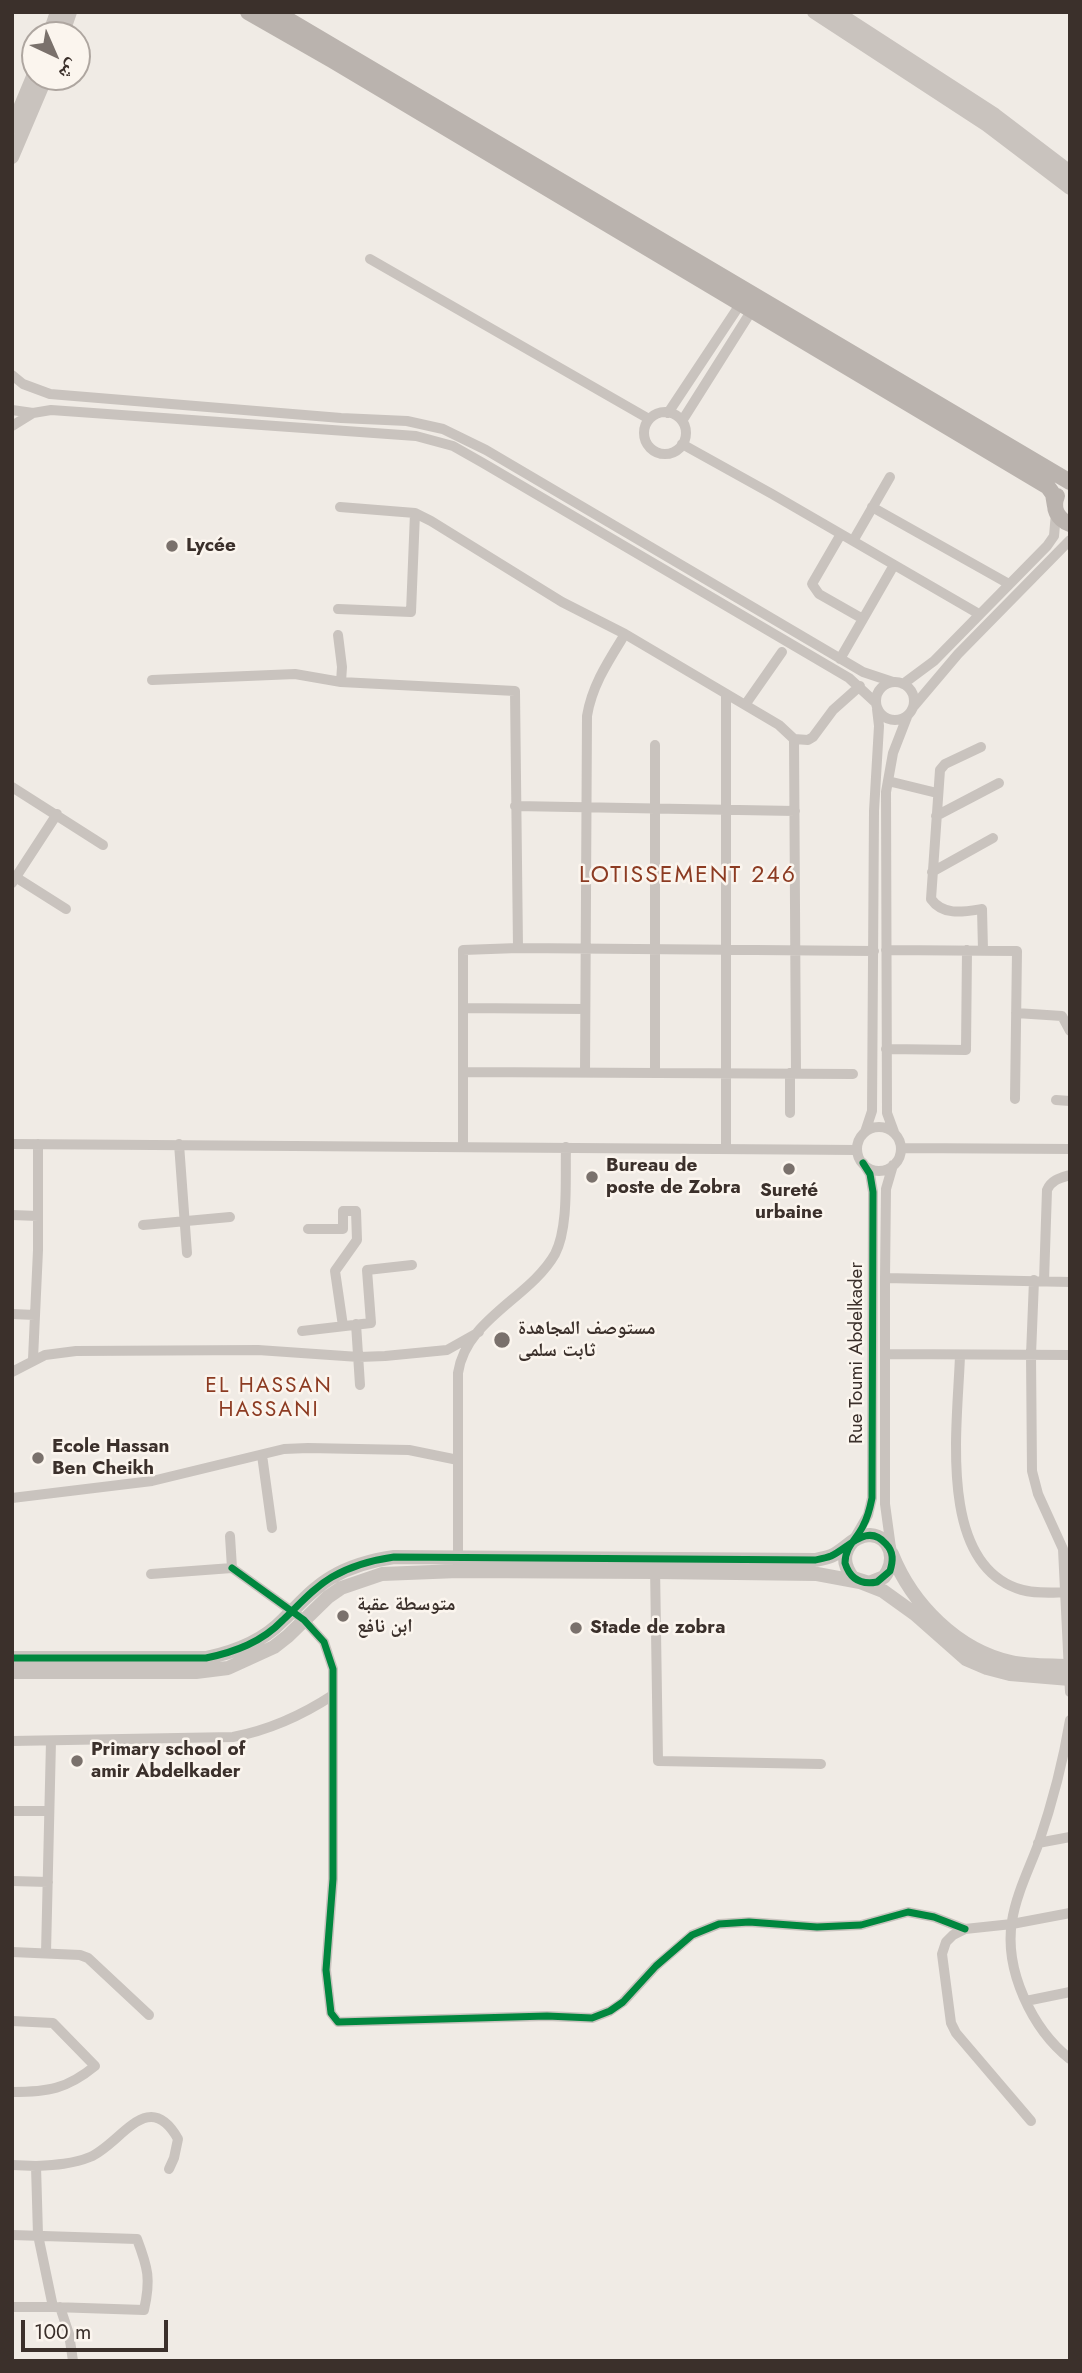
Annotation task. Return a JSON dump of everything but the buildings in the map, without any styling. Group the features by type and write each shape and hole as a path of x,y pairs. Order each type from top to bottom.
{"main road":[{"path":"248,12 1048,487 1053,494 1060,519 1070,524"},
{"path":"275,12 1070,483 1061,490 1056,499 1056,509"}],"street":[{"path":"814,12 988,125 1070,188"},
{"path":"836,12 995,116 1070,172"},
{"path":"12,127 27,91"},
{"path":"12,158 41,91"},
{"path":"370,259 649,419"},
{"path":"668,413 746,306"},
{"path":"682,421 668,413 655,415 649,419 644,439 652,450 665,454 672,453 682,444 685,433 682,421 746,306"},
{"path":"12,375 36,390"},
{"path":"12,386 50,394 407,421 443,429 486,450 863,672 898,683 912,693 914,706"},
{"path":"12,410 51,410 416,436 453,446 849,678 860,686 888,720 907,717"},
{"path":"12,426 33,412"},
{"path":"682,444 979,614"},
{"path":"853,541 890,477"},
{"path":"872,507 1009,584"},
{"path":"340,508 415,513 431,521 562,602 625,634 746,705 779,725 794,739 808,740 813,737 833,710 860,686"},
{"path":"1056,509 1054,536 934,661 898,683 879,690 876,706 878,726 874,811 880,951 886,1049 887,1113 901,1148 893,1165 887,1169 876,1170 863,1163 857,1150 872,1111 880,951 888,781 893,753 914,706 958,654 1070,540"},
{"path":"338,608 411,612 415,513"},
{"path":"841,534 812,584 819,594 863,619"},
{"path":"840,659 894,565"},
{"path":"585,1072 587,716 589,700 596,684 625,634"},
{"path":"338,635 341,682"},
{"path":"746,705 782,652"},
{"path":"152,680 295,674 341,682 515,691 518,948"},
{"path":"726,694 726,1148"},
{"path":"790,1113 796,950 794,739"},
{"path":"654,745 655,1073"},
{"path":"981,747 945,764 940,770 931,898 936,905 957,913 982,909 983,950"},
{"path":"888,781 937,793"},
{"path":"936,816 999,783"},
{"path":"12,787 103,845"},
{"path":"515,806 795,811"},
{"path":"57,814 14,880 66,909"},
{"path":"932,872 993,838"},
{"path":"463,1146 463,950 585,948 1017,951 1015,1099"},
{"path":"886,1049 966,1051 967,950"},
{"path":"464,1008 585,1009"},
{"path":"1016,1013 1062,1016 1070,1031"},
{"path":"464,1072 853,1074"},
{"path":"1056,1100 1070,1101"},
{"path":"865,1132 879,1127 894,1132"},
{"path":"12,1144 857,1150"},
{"path":"33,1359 38,1144"},
{"path":"179,1144 187,1252"},
{"path":"458,1572 458,1373 465,1349 478,1332 541,1271 555,1253 563,1229 566,1147"},
{"path":"901,1148 1070,1149"},
{"name":"Rue Toumi Abdelkader","path":"853,1541 868,1514 872,1498 873,1192 870,1174 863,1163"},
{"name":"Rue Toumi Abdelkader","path":"892,1554 885,1504 885,1354 886,1189 893,1165"},
{"path":"1070,1175 1049,1185 1031,1355 1032,1471 1038,1494 1063,1549 1068,1593 1070,1692"},
{"path":"308,1229 343,1229 343,1211 356,1211 357,1240 335,1271 343,1326"},
{"path":"12,1215 38,1216"},
{"path":"143,1225 230,1217"},
{"path":"302,1331 371,1323 367,1270 412,1265"},
{"path":"886,1278 1070,1282"},
{"path":"12,1314 35,1315"},
{"path":"356,1324 360,1385"},
{"path":"12,1372 33,1359 56,1352 258,1350 359,1357 440,1351 460,1344 478,1332"},
{"path":"440,1351 452,1359 458,1373"},
{"path":"885,1354 1070,1355"},
{"path":"960,1355 958,1477 959,1502 966,1535 985,1566 1009,1585 1030,1591 1068,1593"},
{"path":"12,1497 152,1481 284,1449 308,1447 409,1450 458,1460"},
{"path":"262,1455 272,1528"},
{"path":"12,1658 206,1658 229,1654 365,1578 403,1572 814,1560 830,1556 853,1541 869,1535 884,1541 920,1603 959,1639 976,1650 1012,1662 1069,1673"},
{"path":"230,1536 232,1567"},
{"path":"853,1541 848,1547 845,1563 853,1578 883,1591 915,1614 966,1659 1010,1674 1069,1673"},
{"path":"12,1672 196,1672 228,1668 274,1647 317,1587 351,1567 394,1557 458,1556 654,1565 817,1574 860,1582 877,1582 884,1577 892,1563 892,1554"},
{"path":"654,1565 658,1761 821,1764"},
{"path":"151,1574 232,1567 298,1616 324,1642 333,1669 334,1879 326,1970 331,2013 338,2022 592,2018 610,2011 622,2002 656,1966 692,1935 719,1924 750,1922 817,1927 850,1926 908,1913 934,1917 965,1929 1012,1924 1070,1913"},
{"path":"12,1741 233,1737 259,1732 285,1722 332,1695"},
{"path":"1070,1720 1056,1788 1012,1924 1010,1952 1026,2001 1049,2040 1070,2059"},
{"path":"46,1953 51,1741"},
{"path":"12,1811 49,1811"},
{"path":"1038,1843 1070,1837"},
{"path":"12,1881 48,1882"},
{"path":"965,1929 946,1942 942,1954 951,2023 964,2044 1031,2121"},
{"path":"12,1952 80,1955 88,1958 149,2015"},
{"path":"1026,2001 1070,1993"},
{"path":"12,2021 52,2023 95,2066 77,2081 61,2088 40,2092 12,2092"},
{"path":"12,2165 67,2164 91,2157 139,2119 146,2117 164,2123 178,2140 169,2169"},
{"path":"36,2166 38,2235 56,2307 69,2334 73,2361"},
{"path":"12,2235 137,2239 148,2268 150,2285 144,2310 12,2307"}],"cycle path":[{"path":"12,1658 217,1656 248,1645 275,1628 312,1591 332,1577 362,1564 394,1557 815,1560 831,1556 838,1552 851,1543 858,1539 872,1535 886,1544 892,1557 890,1571 877,1582 857,1580 845,1563 849,1548 851,1544 854,1540 860,1531 866,1519 872,1498 873,1192 870,1174 863,1163"},
{"path":"232,1568 304,1620 324,1642 333,1669 333,1879 326,1970 331,2013 338,2022 547,2016 592,2018 623,2002 656,1966 692,1935 719,1924 749,1922 817,1927 861,1925 908,1912 934,1917 965,1929"}],"place":[{"name":"Lycée","path":"172,546"},
{"name":"Sureté urbaine","path":"789,1169"},
{"name":"Bureau de poste de Zobra","path":"592,1177"},
{"name":"مستوصف المجاهدة ثابت سلمى","path":"502,1340"},
{"name":"Ecole Hassan Ben Cheikh","path":"38,1458"},
{"name":"متوسطة عقبة ابن نافع","path":"343,1616"},
{"name":"Stade de zobra","path":"576,1628"},
{"name":"Primary school of amir Abdelkader","path":"77,1761"}],"district":[{"name":"LOTISSEMENT 246","path":"688,876"},
{"name":"EL HASSAN HASSANI","path":"269,1399"}]}
